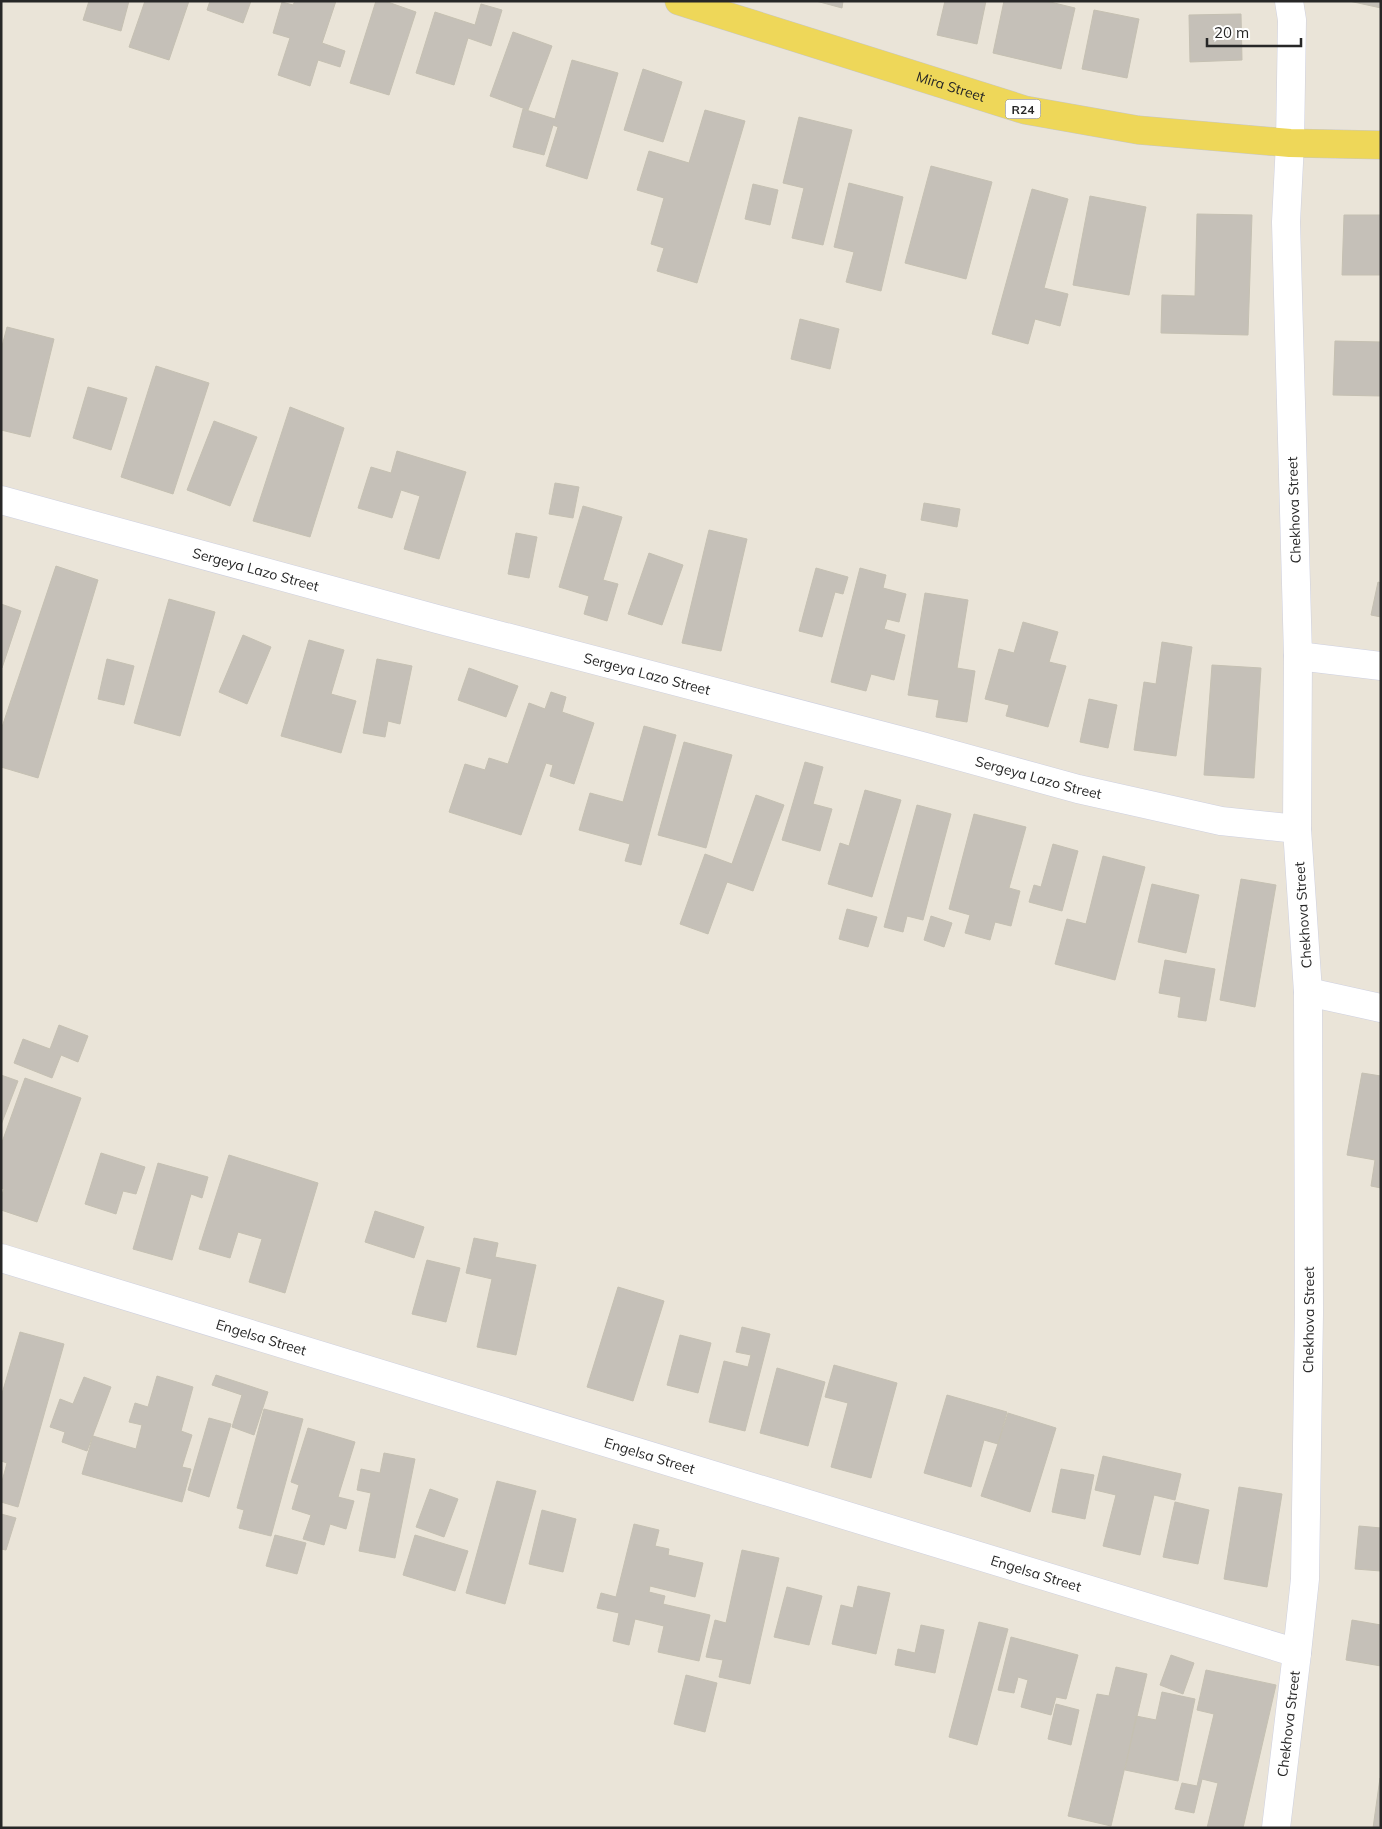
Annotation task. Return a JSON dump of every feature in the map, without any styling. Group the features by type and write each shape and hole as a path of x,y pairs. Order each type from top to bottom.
{"main road":[{"name":"Mira Street","path":"679,1 1025,110 1138,130 1290,143 1381,145"}],"street":[{"name":"Chekhova Street","path":"1276,1828 1305,1579 1309,1313 1308,992 1297,829 1298,656 1286,222 1290,143 1292,20 1289,1"},
{"name":"Sergeya Lazo Street","path":"1,500 437,619 922,746 1078,789 1221,821 1297,829"},
{"path":"1298,656 1381,666"},
{"path":"1308,992 1381,1008"},
{"name":"Engelsa Street","path":"1,1258 1297,1653"}],"building":[{"path":"89,1 129,1 121,31 83,20"},
{"path":"145,1 189,1 169,60 129,47"},
{"path":"210,1 251,1 243,23 207,10"},
{"path":"295,1 336,1 322,43 345,51 340,67 318,60 310,86 278,75 290,38 273,33 282,2 293,5"},
{"path":"376,1 385,1 416,12 389,95 350,83"},
{"path":"816,1 843,1 842,8"},
{"path":"945,1 986,1 977,44 937,35"},
{"path":"1004,1 1046,1 1075,8 1061,69 993,53"},
{"path":"1349,1 1381,1 1381,8"},
{"path":"481,4 502,10 491,46 468,38 454,85 416,73 435,12 475,25"},
{"path":"1094,10 1139,19 1127,78 1082,69"},
{"path":"1241,14 1242,60 1190,62 1189,15"},
{"path":"513,32 552,46 528,110 490,96"},
{"path":"572,60 618,73 587,179 546,166 558,127 553,125 544,155 513,147 523,109 555,119"},
{"path":"643,69 682,82 663,142 624,130"},
{"path":"705,110 745,121 697,283 657,271 664,248 651,244 664,198 637,190 649,151 689,163"},
{"path":"799,117 852,130 823,245 792,238 804,188 783,183"},
{"path":"931,166 992,182 966,279 905,263"},
{"path":"849,183 903,197 881,291 846,282 854,252 834,247"},
{"path":"753,184 778,190 770,225 745,219"},
{"path":"1032,189 1068,199 1044,288 1068,294 1060,326 1035,319 1028,344 992,334"},
{"path":"1090,196 1146,207 1129,295 1073,285"},
{"path":"1197,214 1252,215 1248,335 1161,333 1162,295 1195,296"},
{"path":"1344,215 1381,215 1381,275 1342,275"},
{"path":"800,319 839,329 830,369 791,359"},
{"path":"7,327 54,339 30,437 1,430 1,350"},
{"path":"1335,341 1381,342 1381,396 1333,395"},
{"path":"156,366 209,383 173,494 121,477"},
{"path":"88,387 127,398 111,450 73,438"},
{"path":"290,407 344,428 310,537 253,521"},
{"path":"214,421 257,437 230,506 187,490"},
{"path":"397,451 466,472 439,559 404,549 420,496 401,490 392,518 358,508 371,467 391,473"},
{"path":"555,483 579,487 573,518 549,514"},
{"path":"924,503 960,509 957,527 921,520"},
{"path":"583,506 622,517 603,580 618,584 607,621 584,614 589,596 559,587"},
{"path":"709,530 747,539 721,651 682,643"},
{"path":"516,533 537,537 529,578 508,574"},
{"path":"649,553 683,565 662,625 628,614"},
{"path":"56,566 98,580 38,778 1,767 1,730"},
{"path":"816,568 848,577 843,594 835,592 822,637 799,631"},
{"path":"860,568 886,575 883,588 906,594 899,622 887,619 884,629 905,635 894,680 871,674 866,691 831,682"},
{"path":"1378,582 1381,583 1381,617 1371,615"},
{"path":"925,593 968,600 957,668 975,671 967,722 936,717 939,700 908,695"},
{"path":"169,599 215,612 180,736 134,723"},
{"path":"1,604 21,611 2,668 1,667"},
{"path":"1023,622 1058,632 1049,662 1066,666 1048,727 1006,716 1009,705 985,699 999,649 1014,653"},
{"path":"243,635 271,647 247,704 219,692"},
{"path":"309,640 344,650 331,694 356,701 341,753 281,736"},
{"path":"1162,642 1192,647 1176,756 1134,750 1144,682 1156,684"},
{"path":"107,659 134,666 124,705 98,699"},
{"path":"377,659 412,666 400,724 388,721 385,737 363,733"},
{"path":"1212,665 1261,668 1254,778 1204,775"},
{"path":"469,668 518,686 506,717 458,700"},
{"path":"551,692 566,697 562,712 594,723 574,784 550,776 553,765 546,763 521,835 449,812 465,764 485,770 489,758 508,764 529,703 545,709"},
{"path":"1089,699 1117,705 1108,748 1080,742"},
{"path":"644,726 676,735 641,865 625,861 630,844 579,830 590,793 623,802"},
{"path":"684,742 732,755 706,848 658,835"},
{"path":"805,762 823,767 813,804 832,809 820,851 782,840"},
{"path":"865,790 901,800 872,897 828,884 840,843 849,846"},
{"path":"756,795 784,805 753,891 727,882 708,934 680,924 705,854 732,864"},
{"path":"917,805 951,814 923,920 907,916 903,932 884,927"},
{"path":"974,814 1026,827 1009,888 1020,891 1011,926 995,922 990,940 965,933 970,915 949,909"},
{"path":"1053,844 1078,851 1062,911 1029,902 1034,885 1041,887"},
{"path":"1103,856 1145,867 1115,980 1055,964 1067,919 1086,924"},
{"path":"1241,879 1276,885 1255,1007 1220,1000"},
{"path":"1152,884 1199,895 1186,953 1138,942"},
{"path":"847,909 877,917 868,947 839,939"},
{"path":"931,916 952,923 944,947 924,940"},
{"path":"1165,960 1215,969 1206,1021 1178,1017 1181,997 1159,993"},
{"path":"59,1025 88,1036 78,1062 61,1055 52,1078 14,1063 23,1039 50,1049"},
{"path":"1362,1073 1381,1076 1381,1188 1371,1186 1375,1160 1347,1155"},
{"path":"1,1075 18,1081 1,1125"},
{"path":"25,1078 81,1098 37,1222 1,1210 1,1197 4,1189 1,1188 1,1145"},
{"path":"101,1153 145,1167 136,1194 123,1191 116,1214 85,1204"},
{"path":"229,1155 318,1183 285,1293 249,1282 262,1239 238,1232 230,1258 199,1249"},
{"path":"158,1163 208,1177 202,1198 191,1194 172,1260 133,1249"},
{"path":"375,1211 424,1227 414,1258 365,1242"},
{"path":"474,1238 498,1243 495,1257 536,1265 516,1355 477,1347 492,1279 466,1273"},
{"path":"427,1260 460,1268 446,1322 412,1314"},
{"path":"618,1287 664,1301 633,1401 587,1387"},
{"path":"742,1327 770,1334 745,1431 709,1422 724,1361 748,1367 751,1355 736,1352"},
{"path":"20,1332 64,1344 18,1507 1,1502 1,1485 7,1463 1,1461 1,1397"},
{"path":"680,1335 711,1343 698,1393 667,1385"},
{"path":"834,1365 897,1383 871,1478 831,1467 848,1403 825,1397"},
{"path":"777,1368 825,1382 808,1446 760,1433"},
{"path":"216,1375 268,1392 254,1435 232,1427 242,1395 212,1385"},
{"path":"157,1376 193,1387 181,1431 192,1435 182,1467 191,1469 182,1502 82,1474 93,1436 136,1449 142,1425 129,1422 135,1403 148,1407"},
{"path":"84,1377 111,1387 87,1451 62,1442 65,1432 50,1427 60,1399 73,1404"},
{"path":"947,1395 1007,1412 998,1444 984,1440 971,1487 924,1473"},
{"path":"264,1409 303,1419 271,1536 239,1528 244,1510 237,1508"},
{"path":"1008,1413 1056,1428 1030,1512 981,1496"},
{"path":"209,1418 231,1424 209,1497 188,1490"},
{"path":"308,1428 355,1442 338,1497 354,1501 346,1529 330,1524 324,1545 303,1539 311,1515 292,1509 299,1485 291,1482"},
{"path":"384,1453 415,1459 395,1558 359,1551 371,1493 357,1490 361,1469 380,1473"},
{"path":"1103,1456 1181,1474 1175,1500 1154,1495 1140,1555 1103,1546 1116,1495 1095,1490"},
{"path":"1061,1469 1094,1475 1085,1519 1052,1512"},
{"path":"497,1481 536,1491 505,1604 466,1593"},
{"path":"1239,1487 1282,1494 1267,1587 1224,1579"},
{"path":"430,1489 458,1499 444,1537 416,1527"},
{"path":"1175,1502 1209,1510 1198,1564 1163,1557"},
{"path":"542,1510 576,1519 563,1572 529,1564"},
{"path":"1,1514 16,1518 6,1550 1,1549"},
{"path":"634,1524 659,1530 655,1546 669,1549 668,1555 703,1563 695,1597 650,1586 649,1592 665,1596 663,1604 710,1615 699,1661 658,1652 664,1626 635,1619 629,1645 613,1641 619,1613 597,1608 601,1593 616,1597"},
{"path":"1359,1526 1381,1528 1381,1571 1355,1569"},
{"path":"275,1535 306,1543 297,1574 266,1566"},
{"path":"415,1535 468,1551 455,1591 403,1575"},
{"path":"742,1550 779,1558 750,1684 719,1677 723,1660 706,1657 715,1620 726,1623"},
{"path":"858,1586 890,1593 876,1654 832,1644 841,1605 853,1608"},
{"path":"787,1587 822,1596 809,1645 774,1637"},
{"path":"1352,1620 1381,1625 1381,1666 1346,1660"},
{"path":"979,1622 1008,1629 977,1745 949,1737"},
{"path":"921,1625 944,1630 935,1673 895,1665 898,1649 915,1653"},
{"path":"1011,1637 1078,1655 1066,1699 1056,1697 1051,1715 1021,1707 1028,1680 1018,1677 1014,1693 998,1690"},
{"path":"1171,1655 1194,1663 1183,1694 1160,1685"},
{"path":"1116,1667 1147,1674 1111,1826 1068,1816 1097,1694 1109,1696"},
{"path":"1206,1670 1276,1685 1243,1828 1207,1828 1218,1783 1202,1779 1194,1813 1175,1809 1182,1783 1197,1786 1214,1714 1197,1710"},
{"path":"686,1675 717,1683 705,1732 674,1724"},
{"path":"1162,1692 1195,1699 1178,1781 1125,1770 1136,1716 1156,1720"},
{"path":"1056,1704 1079,1710 1071,1745 1048,1739"},
{"path":"1380,1778 1381,1828 1373,1828"}]}
